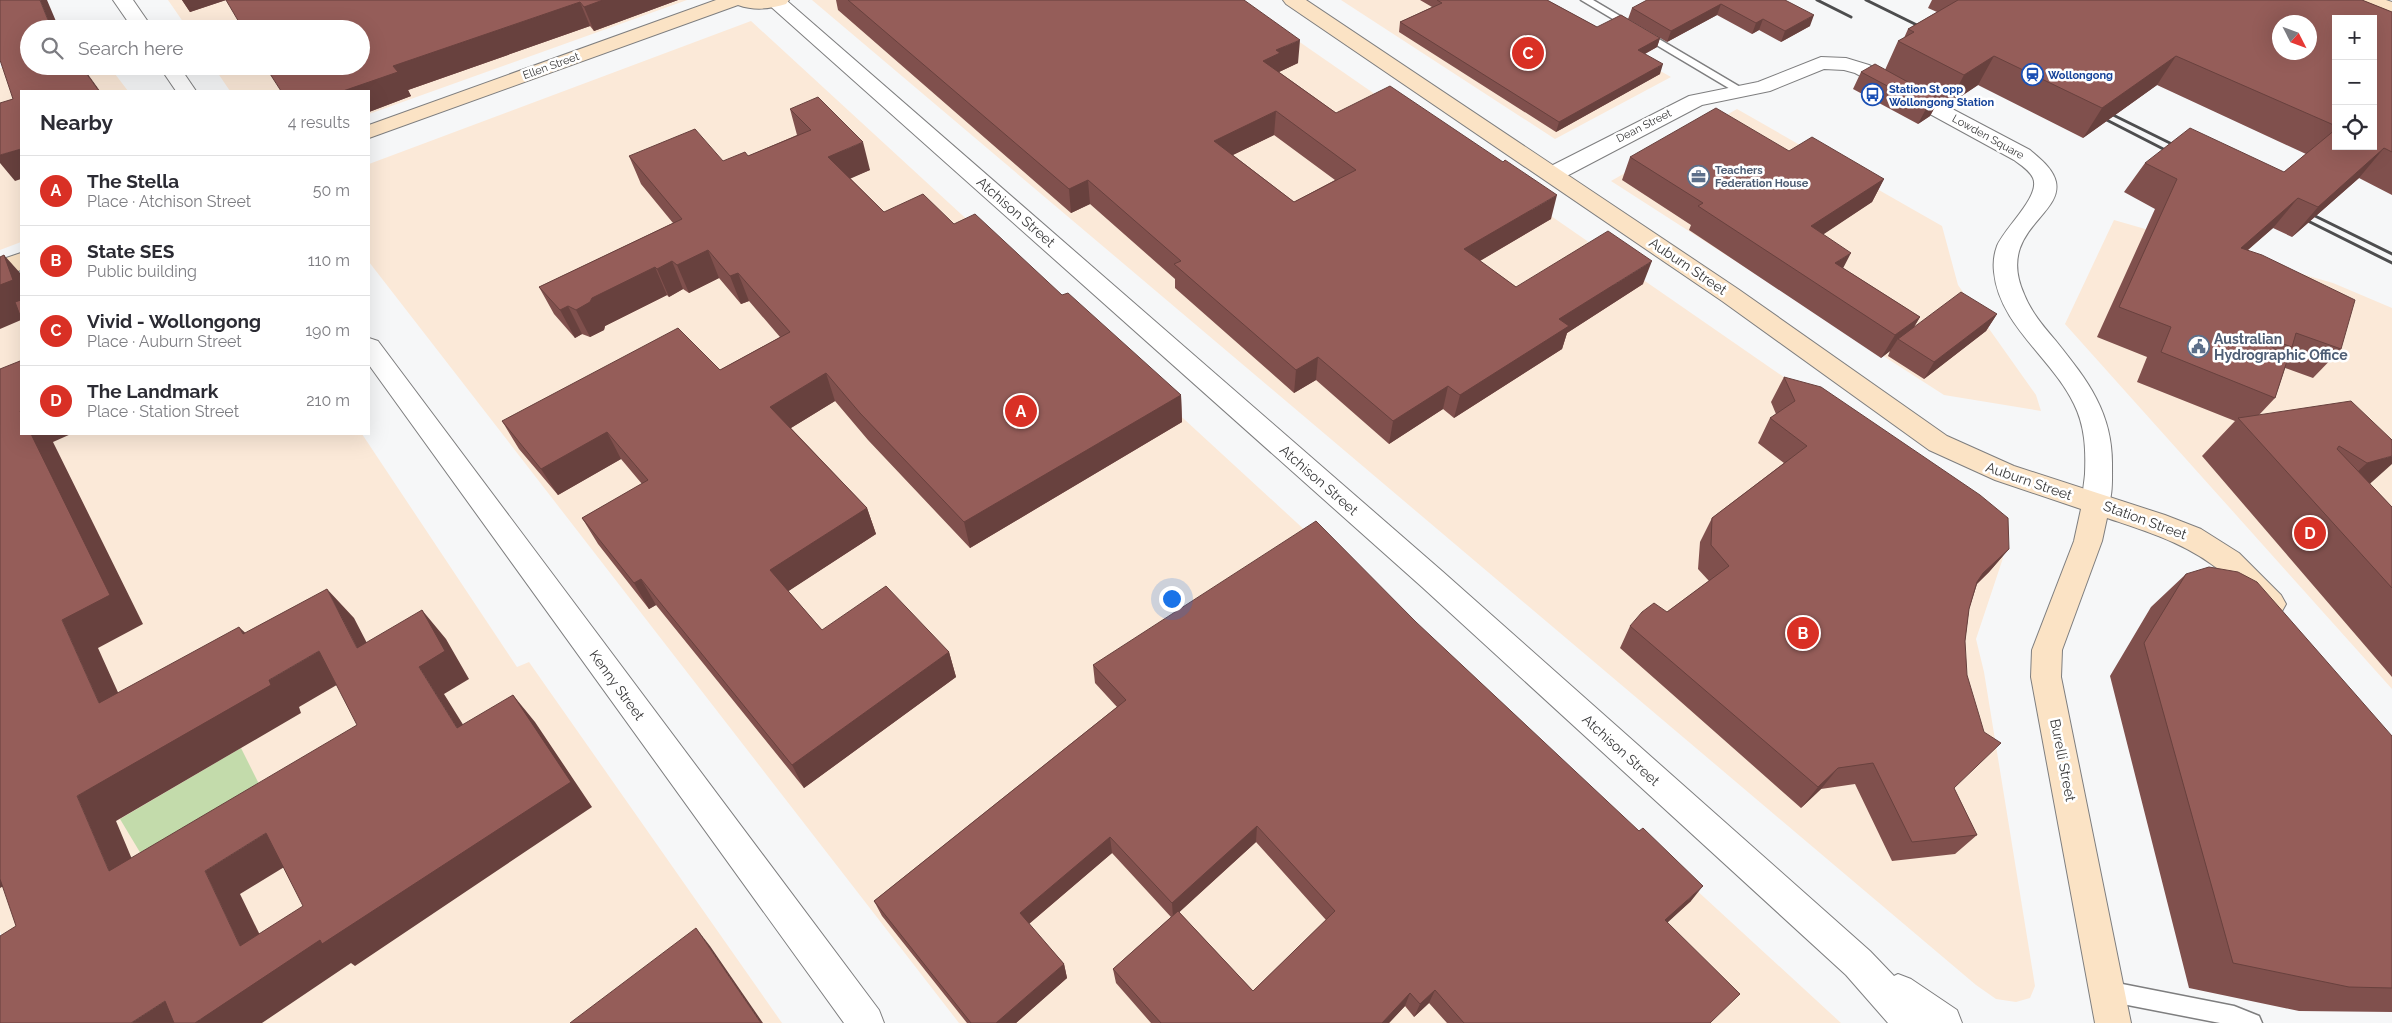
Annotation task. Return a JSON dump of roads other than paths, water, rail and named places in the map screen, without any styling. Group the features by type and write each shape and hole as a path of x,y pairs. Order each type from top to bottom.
{"street":[{"path":"123,0 137,20"},
{"name":"Ellen Street","path":"370,132 734,0"},
{"path":"743,0 754,4 778,0"},
{"name":"Atchison Street","path":"778,0 1432,579 1858,963 1912,1023"},
{"name":"Auburn Street","path":"1293,0 1730,295 1938,443 1961,456 2011,477 2096,503"},
{"path":"2369,0 2392,9"},
{"name":"Lowden Square","path":"1740,92 1775,83 1821,63 1838,63 1853,66 2022,155 2042,171 2046,188 2044,196"},
{"path":"175,75 185,90"},
{"name":"Dean Street","path":"1553,174 1696,100 1740,92"},
{"name":"Station Street","path":"2044,196 2009,243 2006,255 2008,283 2020,312 2078,387 2096,421 2100,464 2096,503 2166,525 2214,550 2248,577 2288,623"},
{"path":"0,269 20,261"},
{"name":"Kenny Street","path":"370,348 866,1023"},
{"name":"Burelli Street","path":"2096,503 2088,541 2052,636 2046,662 2046,677 2113,1023"},
{"name":"Atchison Street","path":"1858,963 1944,1023"}],"lane":[{"path":"1586,0 1740,92"},
{"path":"2107,991 2234,1016 2252,1023"}],"railway":[{"path":"1817,0 1851,17"},
{"path":"1866,0 1927,30"},
{"path":"2101,109 2182,149"},
{"path":"2095,114 2175,155"},
{"path":"2305,211 2392,254"},
{"path":"2298,216 2392,263"}],"place":[{"name":"Vivid - Wollongong","path":"1528,53"},
{"name":"Wollongong","path":"2032,75"},
{"name":"Station St opp Wollongong Station","path":"1873,95"},
{"name":"Teachers Federation House","path":"1699,176"},
{"name":"Australian Hydrographic Office","path":"2198,347"},
{"name":"The Stella","path":"1021,411"},
{"name":"The Landmark","path":"2310,533"},
{"name":"State SES","path":"1803,633"}]}
